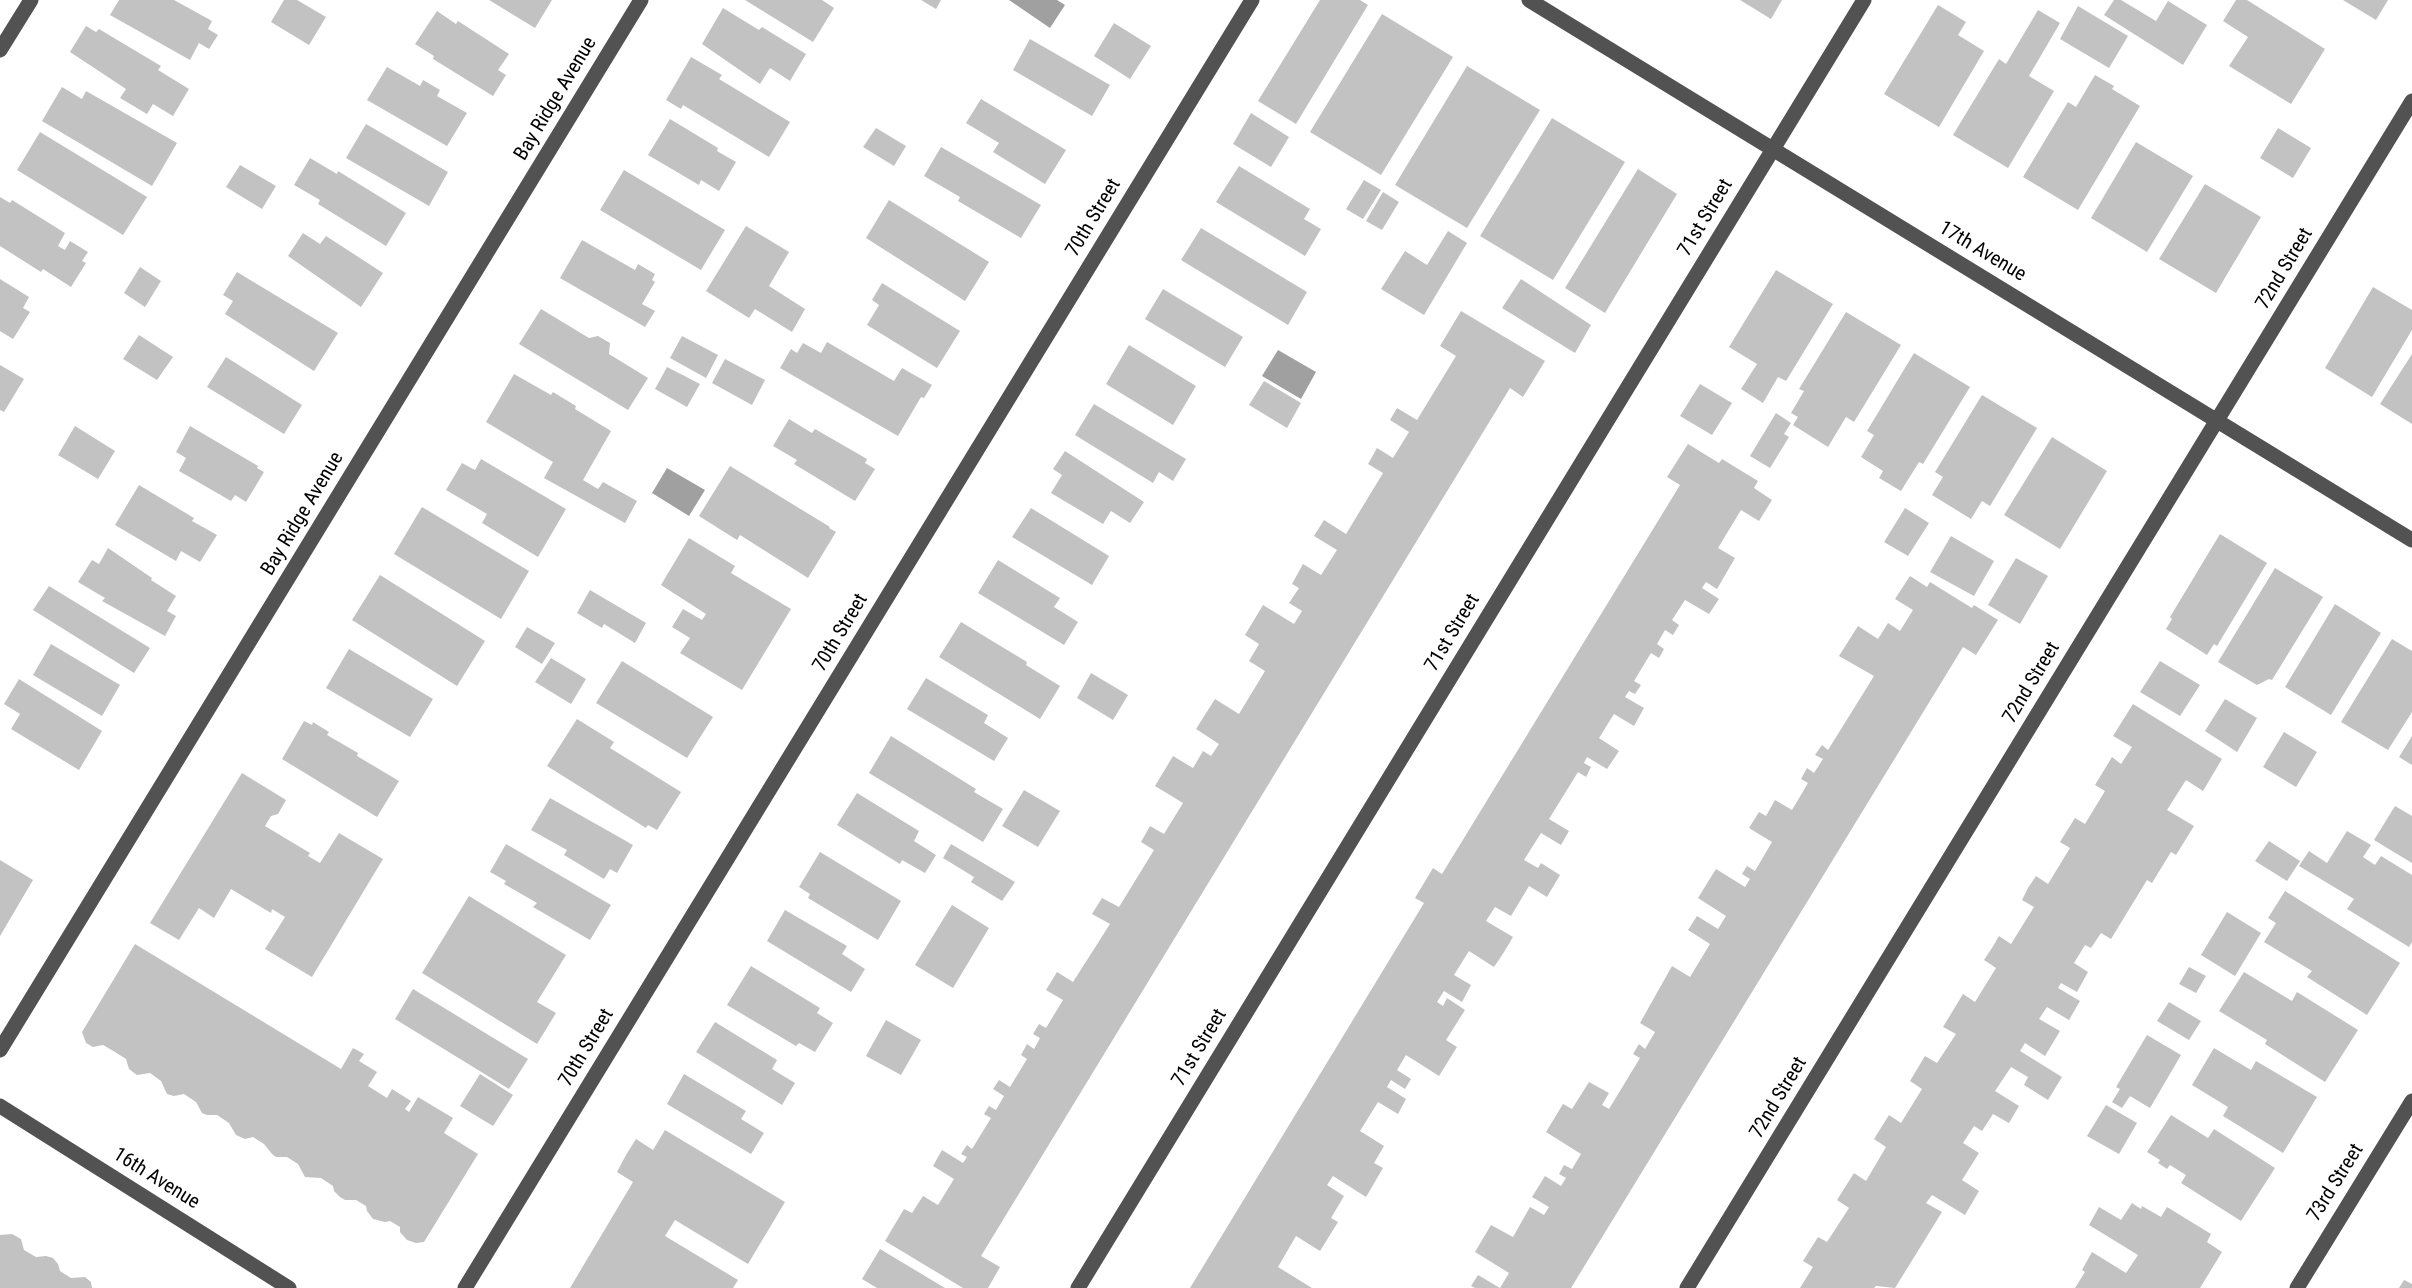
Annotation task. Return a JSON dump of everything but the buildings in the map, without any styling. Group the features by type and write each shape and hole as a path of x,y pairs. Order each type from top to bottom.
{"street":[{"path":"0,50 31,0"},
{"name":"Bay Ridge Avenue","path":"0,1050 641,0"},
{"name":"70th Street","path":"465,1288 1252,0"},
{"name":"17th Avenue","path":"1529,0 2412,540"},
{"name":"71st Street","path":"1078,1288 1864,0"},
{"name":"72nd Street","path":"1687,1288 2412,101"},
{"name":"73rd Street","path":"2297,1288 2412,1101"},
{"name":"16th Avenue","path":"0,1106 289,1288"}],"shaded area":[{"path":"1009,0 1057,0 1065,5 1050,28"},
{"path":"1278,350 1316,372 1301,399 1262,376"},
{"path":"667,468 705,490 689,516 652,493"}]}
